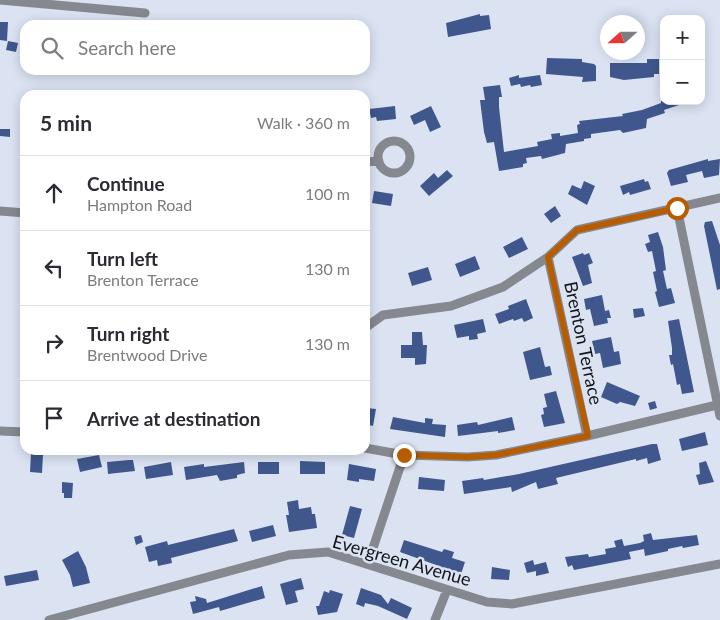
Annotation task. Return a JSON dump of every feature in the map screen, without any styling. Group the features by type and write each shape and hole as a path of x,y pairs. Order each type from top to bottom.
{"street":[{"path":"0,0 145,14"},
{"path":"370,162 379,161"},
{"path":"370,324 383,315 451,306 502,287 548,257 577,230 720,198"},
{"path":"677,208 720,416"},
{"path":"0,211 20,213"},
{"name":"Brenton Terrace","path":"548,257 588,436"},
{"path":"370,449 404,455 468,457 496,455 588,436 718,405"},
{"path":"0,431 20,432"},
{"path":"368,563 404,455"},
{"name":"Evergreen Avenue","path":"49,620 289,555 328,552 368,563 487,602 512,604 720,564"},
{"path":"435,620 447,590"}],"building":[{"path":"480,14 480,16 489,15 491,29 448,37 446,23"},
{"path":"0,22 8,22 7,41 0,40"},
{"path":"8,41 18,43 16,52 6,50"},
{"path":"547,58 582,59 582,62 594,64 596,66 596,81 582,82 583,77 546,74"},
{"path":"647,59 659,59 659,74 654,74 654,77 624,80 610,77 610,63 647,63"},
{"path":"519,75 519,78 540,75 542,85 521,87 520,84 511,86 509,78"},
{"path":"500,85 502,97 499,97 499,107 504,152 538,146 537,142 552,139 551,134 560,133 560,136 578,133 577,125 580,124 579,121 623,116 622,114 642,110 660,103 660,105 679,105 664,110 665,113 647,119 646,128 623,133 620,130 591,134 591,138 584,139 584,141 566,144 565,153 542,159 541,156 526,158 527,163 523,164 523,167 499,171 494,142 487,143 484,132 480,100 485,100 483,87"},
{"path":"395,106 396,119 377,121 376,117 371,118 370,109"},
{"path":"431,106 441,127 430,132 425,120 414,125 410,116"},
{"path":"0,129 10,129 10,137 0,136"},
{"path":"708,159 708,161 720,159 719,175 704,178 702,171 686,175 688,182 671,186 667,173 669,170"},
{"path":"447,170 453,176 429,196 420,186 434,173 438,178"},
{"path":"644,179 645,182 648,181 651,189 630,195 629,192 623,195 620,186"},
{"path":"584,181 595,186 587,205 568,194 572,185 581,189"},
{"path":"374,191 393,194 391,206 372,203"},
{"path":"555,206 561,216 551,223 544,214"},
{"path":"712,221 720,245 720,289 717,290 704,226 705,222"},
{"path":"658,232 663,247 666,270 663,271 667,289 671,288 675,303 659,307 655,292 657,291 653,272 656,271 652,251 648,252 645,244 650,242 648,235"},
{"path":"522,237 528,249 509,258 503,247"},
{"path":"583,253 584,255 589,253 593,263 588,265 592,283 583,286 572,257"},
{"path":"475,256 480,269 460,277 455,264"},
{"path":"428,267 432,280 412,286 408,273"},
{"path":"602,295 605,311 609,310 611,318 607,318 608,323 594,326 590,309 586,310 584,299"},
{"path":"526,299 533,318 524,322 522,318 514,321 513,319 499,324 495,314 509,309 508,306"},
{"path":"643,308 645,316 634,318 633,309"},
{"path":"483,319 486,332 477,334 478,339 469,340 469,336 457,338 454,325"},
{"path":"679,319 694,392 682,394 680,384 677,385 673,364 671,365 669,355 672,355 672,348 668,321"},
{"path":"412,332 422,332 423,345 427,345 426,364 415,365 415,358 401,358 401,345 412,345"},
{"path":"611,337 614,352 619,351 621,364 603,368 600,353 595,354 592,341"},
{"path":"540,347 545,367 550,366 552,375 530,380 523,352"},
{"path":"607,382 640,396 635,406 620,402 617,404 601,397"},
{"path":"556,391 565,423 544,427 541,415 544,414 543,408 547,407 544,394"},
{"path":"655,401 657,408 650,410 648,403"},
{"path":"370,408 376,409 373,426 370,425"},
{"path":"393,417 425,423 425,418 433,419 432,424 446,425 445,437 390,429"},
{"path":"512,417 515,430 458,436 457,425 477,422 478,425"},
{"path":"705,432 708,445 682,451 679,439"},
{"path":"657,444 661,460 648,464 647,458 636,461 636,459 556,478 558,484 538,489 536,482 512,492 511,487 464,494 462,481 483,478 484,480 519,474"},
{"path":"31,455 43,455 42,473 30,472"},
{"path":"99,455 102,467 80,472 77,459"},
{"path":"133,460 135,471 108,474 107,462"},
{"path":"300,461 325,462 325,474 300,474"},
{"path":"706,461 714,482 699,485 696,475 700,474 699,463"},
{"path":"171,462 173,475 146,479 144,467"},
{"path":"244,462 245,473 237,475 237,478 220,481 217,475 186,480 184,467 204,464 204,467"},
{"path":"258,462 279,462 279,474 258,474"},
{"path":"349,464 376,469 374,481 359,479 359,482 347,480"},
{"path":"419,477 445,480 444,491 418,489"},
{"path":"62,482 73,483 72,498 64,498"},
{"path":"298,500 299,509 311,507 312,514 315,514 317,528 289,532 286,515 289,515 287,502"},
{"path":"350,506 362,509 354,538 342,535"},
{"path":"273,525 276,536 252,542 249,531"},
{"path":"234,529 238,541 171,558 172,563 158,566 157,560 149,562 145,547 167,541 168,545"},
{"path":"651,533 653,540 697,535 699,545 683,548 682,546 645,556 644,549 629,552 631,559 574,570 572,565 568,567 565,557 588,554 589,557 606,554 605,549 616,547 614,541 622,539 624,546 640,543 644,541 643,535"},
{"path":"141,535 143,542 136,545 134,537"},
{"path":"404,540 442,552 444,549 454,552 452,558 465,562 461,574 400,552"},
{"path":"78,551 86,567 90,583 73,587 70,575 62,560"},
{"path":"533,560 534,565 546,562 549,573 536,576 536,571 527,573 524,563"},
{"path":"492,567 510,570 509,580 491,579"},
{"path":"37,570 39,580 6,586 4,576"},
{"path":"301,578 304,589 295,591 298,602 286,605 280,584"},
{"path":"262,586 265,598 220,611 219,607 193,614 190,602 196,601 195,596 206,599 207,603"},
{"path":"361,588 381,595 388,604 391,598 412,608 407,619 378,606 365,603 364,607 356,604"},
{"path":"330,590 343,594 337,612 318,615 316,606 319,606 324,591 329,593"}],"route":[{"path":"404,455 468,457 496,455 588,436 548,257 577,230 677,208"}]}
